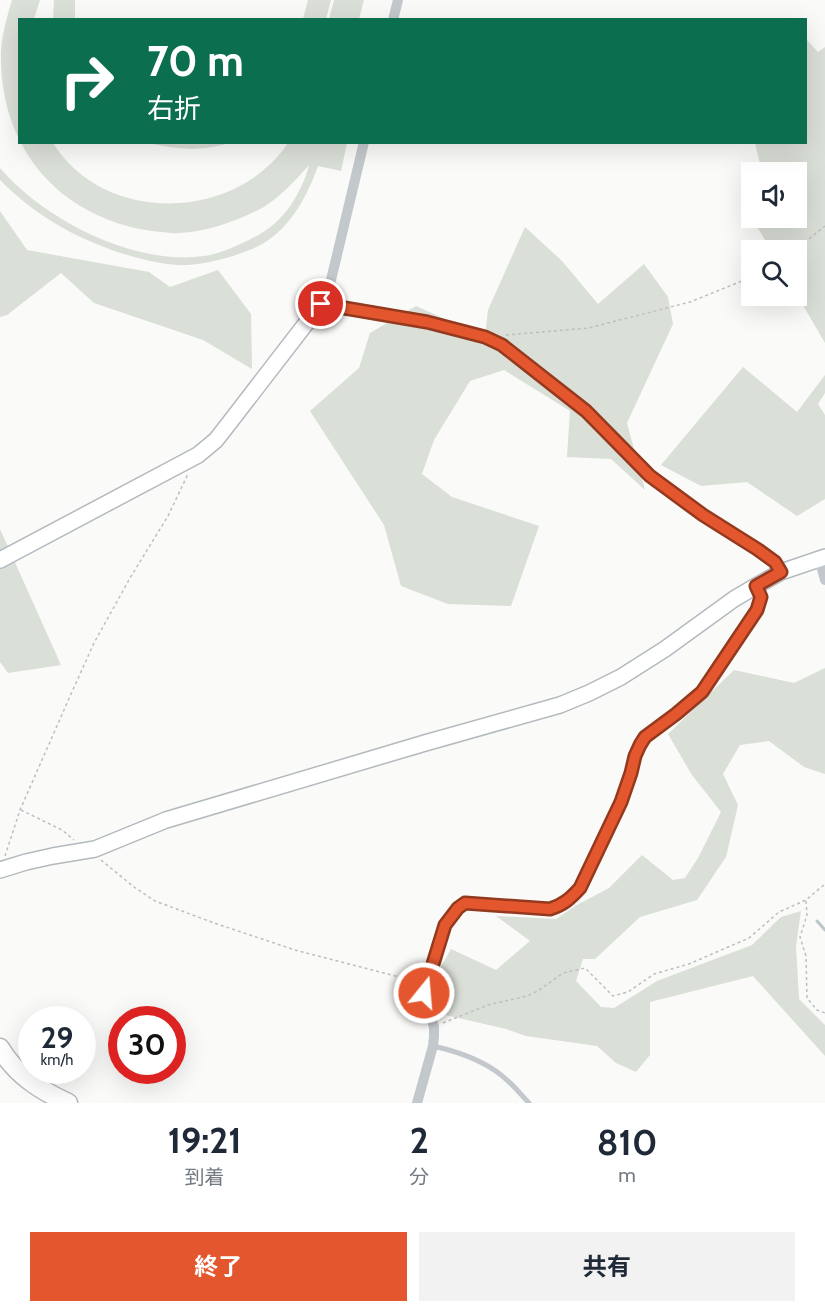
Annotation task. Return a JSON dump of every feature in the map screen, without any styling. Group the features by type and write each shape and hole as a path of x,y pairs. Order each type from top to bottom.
{"main road":[{"path":"0,1048 16,1070 30,1082 68,1103"}],"street":[{"path":"394,18 398,0"},
{"path":"0,560 198,455 216,440 321,304 331,280 364,144"},
{"path":"321,304 427,322 485,337 502,345 586,411 650,476 703,515 775,562 781,572"},
{"path":"2,865 88,851 166,820 560,705 621,677 665,649 734,599 781,572 822,557 825,580"},
{"path":"417,1103 433,1046 434,1027 424,993 445,925 458,908 465,903 550,909 563,905 572,898 580,888 621,802 640,745 645,737 702,692 757,610 761,597 756,586"}],"lane":[{"path":"433,1046 455,1051 493,1068 509,1081 529,1103"}],"path":[{"path":"807,240 825,226"},
{"path":"508,335 589,328 690,302 741,281"},
{"path":"2,865 20,810 94,643 168,516 198,455"},
{"path":"20,810 62,830 155,901 296,950 416,981 425,987"},
{"path":"434,1027 488,1005 527,996 563,973 585,968 614,996 628,992 654,974 689,964 749,938 779,912 806,900 825,884"},
{"path":"806,900 807,915 800,937 806,956 807,998 825,1014"}],"shaded area":[{"path":"12,0 40,0 34,18 18,18 18,137 7,108 3,85 1,51"},
{"path":"54,0 75,0 75,18 53,18"},
{"path":"308,0 331,0 326,18 303,18"},
{"path":"334,0 364,0 359,18 329,18"},
{"path":"807,40 818,52 825,47 825,343 803,306 807,306 807,240 765,240 758,228 807,228 807,162 760,162 755,144 807,144"},
{"path":"22,144 54,144 76,170 104,189 136,200 170,203 204,199 236,188 265,169 287,144 347,144 341,171 318,166 298,208 284,226 267,241 233,256 205,263 182,265 138,258 100,245 64,228 30,207 0,180 0,168 41,205 93,235 149,254 177,257 204,256 221,252 268,229 291,204 304,181 309,165 281,194 262,208 211,228 172,233 139,229 98,216 79,206 62,193 32,162"},
{"path":"154,144 225,144 209,148 168,147"},
{"path":"0,211 27,250 149,272 170,287 218,270 251,314 252,369 203,340 94,303 61,273 7,315 0,317"},
{"path":"525,227 562,261 598,304 644,264 668,297 673,324 627,423 645,490 611,459 567,457 570,411 504,370 470,381 434,440 422,474 452,497 539,526 511,606 448,604 401,586 384,525 310,411 359,368 370,333 416,306 485,337 488,310"},
{"path":"743,367 797,412 825,375 825,393 818,404 825,415 825,499 797,516 747,482 701,486 661,465"},
{"path":"0,529 61,665 8,673 0,662"},
{"path":"825,668 825,774 804,767 769,741 740,745 723,774 738,805 726,857 697,900 640,917 595,959 583,959 576,981 601,1007 614,1008 657,981 752,945 781,917 801,911 796,946 799,999 825,1025 825,1056 753,976 650,1002 650,1055 636,1072 616,1063 597,1046 526,1036 441,1014 435,999 433,981 451,949 496,970 530,941 496,916 556,919 609,888 642,855 673,880 685,878 698,858 721,812 692,775 668,734 734,670 794,683"}],"waterway":[{"path":"817,921 825,930"}],"route":[{"path":"321,304 427,322 485,337 502,345 586,411 650,476 703,515 775,562 781,572 756,586 761,597 757,610 702,692 645,737 635,756 621,802 587,875 572,898 563,905 550,909 465,903 458,908 445,925 424,993"}]}
